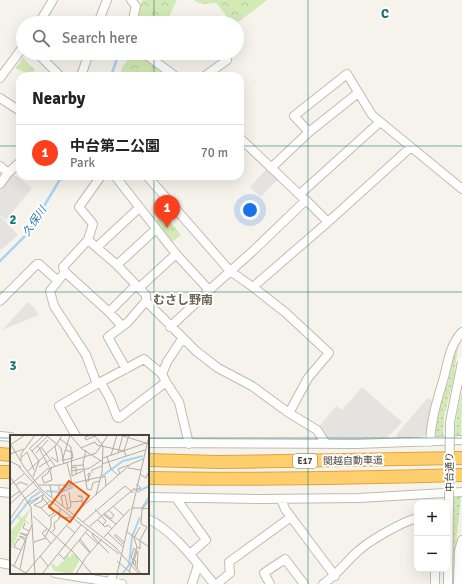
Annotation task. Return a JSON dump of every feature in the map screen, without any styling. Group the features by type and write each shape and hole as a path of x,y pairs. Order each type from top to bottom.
{"highway":[{"path":"0,454 10,455"},
{"name":"関越自動車道","path":"149,460 218,462 462,458"},
{"name":"関越自動車道","path":"149,478 343,478 462,475"}],"street":[{"path":"44,16 54,0"},
{"path":"101,16 107,0"},
{"path":"131,0 136,6 134,16"},
{"path":"0,78 16,56"},
{"path":"44,60 56,72"},
{"path":"82,72 87,60"},
{"path":"153,60 170,72"},
{"path":"210,72 227,60"},
{"path":"309,132 294,116 347,74 372,114 462,189"},
{"path":"272,168 309,132 358,93"},
{"path":"0,98 16,108"},
{"path":"170,326 254,250 303,197 380,122"},
{"path":"244,142 328,222"},
{"path":"253,287 411,147"},
{"path":"0,166 8,173"},
{"path":"0,184 8,173 16,166"},
{"path":"98,180 79,207 93,224 88,240 63,267 65,272 110,312 122,326"},
{"path":"118,180 176,254 210,290"},
{"path":"150,180 230,271 286,313 329,353 308,378 289,413"},
{"path":"97,247 139,208"},
{"path":"117,265 156,229"},
{"path":"88,240 117,265 146,295 146,301 128,322 108,337 126,369"},
{"path":"110,312 176,254"},
{"path":"0,301 37,264 39,264 58,281"},
{"path":"65,272 50,291 54,306 86,355 99,384 110,399 117,417 119,418 166,382"},
{"path":"146,301 182,339 218,368 252,386 289,413 317,430 326,444"},
{"path":"430,442 434,411 448,356 456,339 462,332"},
{"path":"162,374 167,362 182,339"},
{"path":"75,435 59,406 145,359 162,374 179,402 189,444"},
{"name":"中台通り","path":"448,584 450,422 462,362"},
{"path":"0,436 10,437"},
{"path":"149,443 326,444 462,440"},
{"path":"0,492 10,493"},
{"path":"149,497 281,499 359,498 462,492"},
{"path":"428,494 428,500"},
{"path":"176,498 206,540 190,554"},
{"path":"281,499 285,509 335,576"},
{"path":"149,519 171,534 215,584 230,573 229,562 291,517"},
{"path":"323,584 335,576 358,551 380,536 414,519"},
{"path":"458,584 460,568 459,551 462,540"},
{"path":"270,584 264,574 285,559 304,584"},
{"path":"0,564 10,565"},
{"path":"192,584 198,565"},
{"path":"435,572 435,584"},
{"path":"61,574 122,584"},
{"path":"111,582 113,574"}],"green space":[{"path":"142,0 177,0 169,16 139,16"},
{"path":"194,0 267,0 244,18 244,16 226,16 216,3 201,4"},
{"path":"22,60 25,60 35,70 33,72 23,72 16,68"},
{"path":"149,60 166,72 121,72 121,69 127,61"},
{"path":"164,214 181,235 171,243 155,222"},
{"path":"459,341 453,381 444,417 443,439 438,439 435,426 436,418 449,379 456,343"},
{"path":"462,391 461,437 455,439 455,425"},
{"path":"452,495 460,497 461,499 455,551 454,584 453,584"}],"shaded area":[{"path":"268,167 279,178 261,197 250,187"},
{"path":"12,173 16,176 16,180 21,180 32,188 6,220 0,215 0,188"},
{"path":"0,216 18,235 1,250 0,249"},
{"path":"28,302 33,306 39,315 2,330"},
{"path":"362,387 402,422 386,439 328,440 318,428 336,406 342,410"},
{"path":"429,398 433,401 426,434 419,439 398,439 396,435"}],"waterway":[{"name":"久保川","path":"112,72 117,60"},
{"name":"久保川","path":"0,261 28,233 60,180"}],"place":[{"name":"中台第二公園","path":"167,228"}],"district":[{"name":"むさし野南","path":"183,300"}]}
